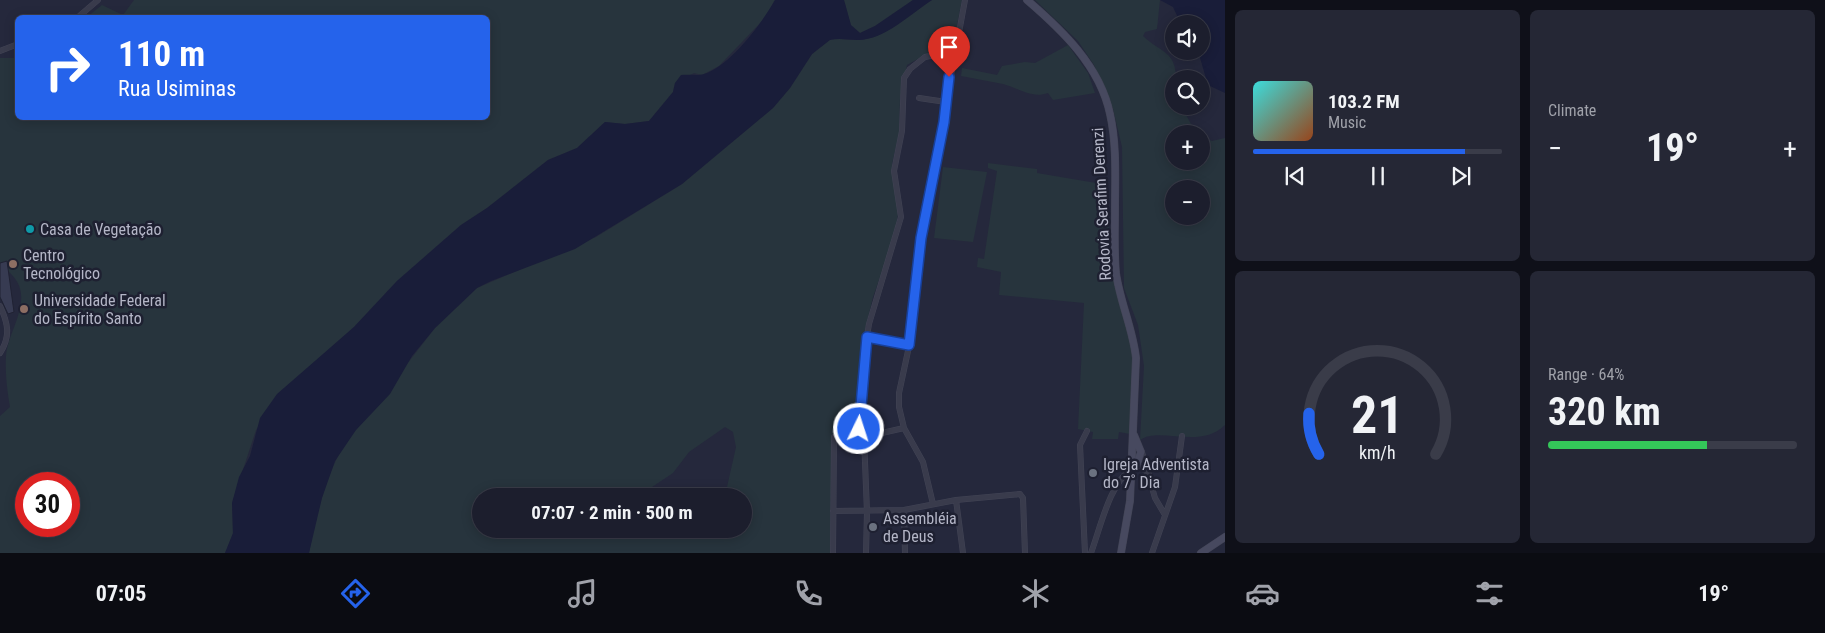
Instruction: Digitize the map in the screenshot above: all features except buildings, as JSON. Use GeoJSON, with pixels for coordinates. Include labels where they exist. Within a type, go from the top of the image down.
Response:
{"type":"FeatureCollection","features":[{"type":"Feature","properties":{"kind":"main road","name":"Rodovia Serafim Derenzi"},"geometry":{"type":"LineString","coordinates":[[1027,0],[1056,24],[1073,43],[1102,89],[1110,113],[1114,143],[1116,274],[1134,335],[1136,358],[1133,432],[1134,466],[1130,501],[1120,553]]}},
{"type":"Feature","properties":{"kind":"main road"},"geometry":{"type":"LineString","coordinates":[[1133,432],[1141,452],[1134,466]]}},
{"type":"Feature","properties":{"kind":"main road"},"geometry":{"type":"LineString","coordinates":[[1201,553],[1225,536]]}},
{"type":"Feature","properties":{"kind":"street"},"geometry":{"type":"LineString","coordinates":[[80,15],[98,0]]}},
{"type":"Feature","properties":{"kind":"street"},"geometry":{"type":"LineString","coordinates":[[933,504],[923,462],[904,428],[898,393],[909,345],[921,238],[965,0]]}},
{"type":"Feature","properties":{"kind":"street"},"geometry":{"type":"LineString","coordinates":[[0,52],[15,45]]}},
{"type":"Feature","properties":{"kind":"street"},"geometry":{"type":"LineString","coordinates":[[866,553],[867,512],[861,437],[867,337],[901,217],[894,171],[902,131],[904,78],[910,69],[926,57],[955,51]]}},
{"type":"Feature","properties":{"kind":"street"},"geometry":{"type":"LineString","coordinates":[[919,98],[946,102]]}},
{"type":"Feature","properties":{"kind":"street"},"geometry":{"type":"LineString","coordinates":[[0,306],[8,328],[6,342],[0,353]]}},
{"type":"Feature","properties":{"kind":"street"},"geometry":{"type":"LineString","coordinates":[[867,337],[909,345]]}},
{"type":"Feature","properties":{"kind":"street"},"geometry":{"type":"LineString","coordinates":[[833,553],[833,439],[835,436],[861,437],[904,428]]}},
{"type":"Feature","properties":{"kind":"street"},"geometry":{"type":"LineString","coordinates":[[1085,553],[1080,445],[1087,431]]}},
{"type":"Feature","properties":{"kind":"street"},"geometry":{"type":"LineString","coordinates":[[1152,553],[1175,487],[1182,436]]}},
{"type":"Feature","properties":{"kind":"street"},"geometry":{"type":"LineString","coordinates":[[1141,452],[1156,498],[1165,515]]}},
{"type":"Feature","properties":{"kind":"street"},"geometry":{"type":"LineString","coordinates":[[1091,553],[1112,497],[1124,474],[1134,466],[1149,475]]}},
{"type":"Feature","properties":{"kind":"street"},"geometry":{"type":"LineString","coordinates":[[833,511],[904,510],[956,500],[1022,495],[1025,553]]}},
{"type":"Feature","properties":{"kind":"street"},"geometry":{"type":"LineString","coordinates":[[956,500],[963,553]]}},
{"type":"Feature","properties":{"kind":"street"},"geometry":{"type":"LineString","coordinates":[[904,510],[905,553]]}},
{"type":"Feature","properties":{"kind":"shaded area"},"geometry":{"type":"Polygon","coordinates":[[[134,0],[775,0],[764,19],[719,66],[702,75],[694,73],[675,83],[673,92],[649,121],[625,124],[605,122],[577,148],[548,160],[487,208],[461,225],[397,281],[354,327],[297,378],[256,430],[232,503],[233,534],[225,553],[0,553],[0,416],[10,407],[6,382],[6,356],[21,304],[21,294],[18,284],[12,275],[0,266],[0,58],[15,58],[15,120],[490,120],[490,15],[123,15],[134,0]]]}},
{"type":"Feature","properties":{"kind":"shaded area"},"geometry":{"type":"Polygon","coordinates":[[[844,0],[913,0],[875,26],[860,33],[851,26],[844,0]]]}},
{"type":"Feature","properties":{"kind":"shaded area"},"geometry":{"type":"Polygon","coordinates":[[[932,0],[962,0],[957,25],[957,38],[946,46],[907,65],[900,99],[899,134],[892,164],[898,213],[896,232],[873,297],[861,347],[859,358],[862,376],[857,423],[852,430],[836,431],[832,440],[830,553],[309,553],[322,498],[344,445],[435,328],[477,288],[596,237],[682,184],[773,108],[790,88],[812,54],[830,39],[868,39],[897,25],[932,0]],[[725,427],[689,452],[673,473],[652,488],[472,488],[472,538],[752,538],[752,488],[727,488],[736,447],[733,432],[725,427]]]}},
{"type":"Feature","properties":{"kind":"shaded area"},"geometry":{"type":"Polygon","coordinates":[[[1035,0],[1160,0],[1157,29],[1145,32],[1143,36],[1165,52],[1165,60],[1171,60],[1175,70],[1165,70],[1165,115],[1186,115],[1192,125],[1165,125],[1165,170],[1210,170],[1210,140],[1225,138],[1225,425],[1215,432],[1204,436],[1158,435],[1148,436],[1140,440],[1144,366],[1138,325],[1124,288],[1122,147],[1113,109],[1094,65],[1078,41],[1035,0]]]}},
{"type":"Feature","properties":{"kind":"shaded area"},"geometry":{"type":"Polygon","coordinates":[[[102,5],[123,15],[90,15],[102,5]]]}},
{"type":"Feature","properties":{"kind":"shaded area"},"geometry":{"type":"Polygon","coordinates":[[[1068,45],[1088,73],[1095,93],[1053,100],[1048,93],[1036,95],[1003,84],[961,76],[962,68],[997,75],[1002,66],[1025,62],[1035,63],[1068,45]]]}},
{"type":"Feature","properties":{"kind":"shaded area"},"geometry":{"type":"Polygon","coordinates":[[[988,163],[1037,169],[1037,173],[1108,185],[1109,238],[1102,257],[1102,264],[1113,276],[1131,337],[1134,362],[1130,434],[1119,432],[1118,439],[1092,439],[1093,432],[1078,429],[1084,303],[999,295],[1001,272],[977,267],[978,258],[984,259],[997,171],[988,168],[988,163]]]}},
{"type":"Feature","properties":{"kind":"shaded area"},"geometry":{"type":"Polygon","coordinates":[[[943,167],[987,172],[973,242],[934,238],[943,167]]]}},
{"type":"Feature","properties":{"kind":"water"},"geometry":{"type":"Polygon","coordinates":[[[775,0],[844,0],[851,25],[860,33],[875,26],[913,0],[932,0],[878,36],[858,40],[830,40],[812,54],[790,88],[773,108],[682,184],[575,249],[477,288],[435,328],[412,356],[390,394],[356,430],[335,461],[322,498],[309,553],[225,553],[233,533],[232,503],[239,477],[250,456],[260,418],[277,394],[354,327],[397,281],[461,225],[487,208],[548,160],[577,148],[605,122],[625,124],[649,121],[673,92],[675,83],[681,75],[704,74],[724,62],[754,31],[775,0]]]}},
{"type":"Feature","properties":{"kind":"water"},"geometry":{"type":"Polygon","coordinates":[[[1160,0],[1225,0],[1225,93],[1210,86],[1210,70],[1204,70],[1201,60],[1210,60],[1210,15],[1177,15],[1173,7],[1160,0]]]}},
{"type":"Feature","properties":{"kind":"place","name":"Casa de Vegetação"},"geometry":{"type":"Point","coordinates":[30,229]}},
{"type":"Feature","properties":{"kind":"place","name":"Centro Tecnológico"},"geometry":{"type":"Point","coordinates":[13,264]}},
{"type":"Feature","properties":{"kind":"place","name":"Universidade Federal do Espírito Santo"},"geometry":{"type":"Point","coordinates":[24,309]}},
{"type":"Feature","properties":{"kind":"place","name":"Igreja Adventista do 7˚ Dia"},"geometry":{"type":"Point","coordinates":[1093,473]}},
{"type":"Feature","properties":{"kind":"place","name":"Assembléia de Deus"},"geometry":{"type":"Point","coordinates":[873,527]}},
{"type":"Feature","properties":{"kind":"route"},"geometry":{"type":"LineString","coordinates":[[859,429],[864,354],[867,337],[909,345],[914,322],[917,267],[921,238],[944,122],[949,77]]}}]}
